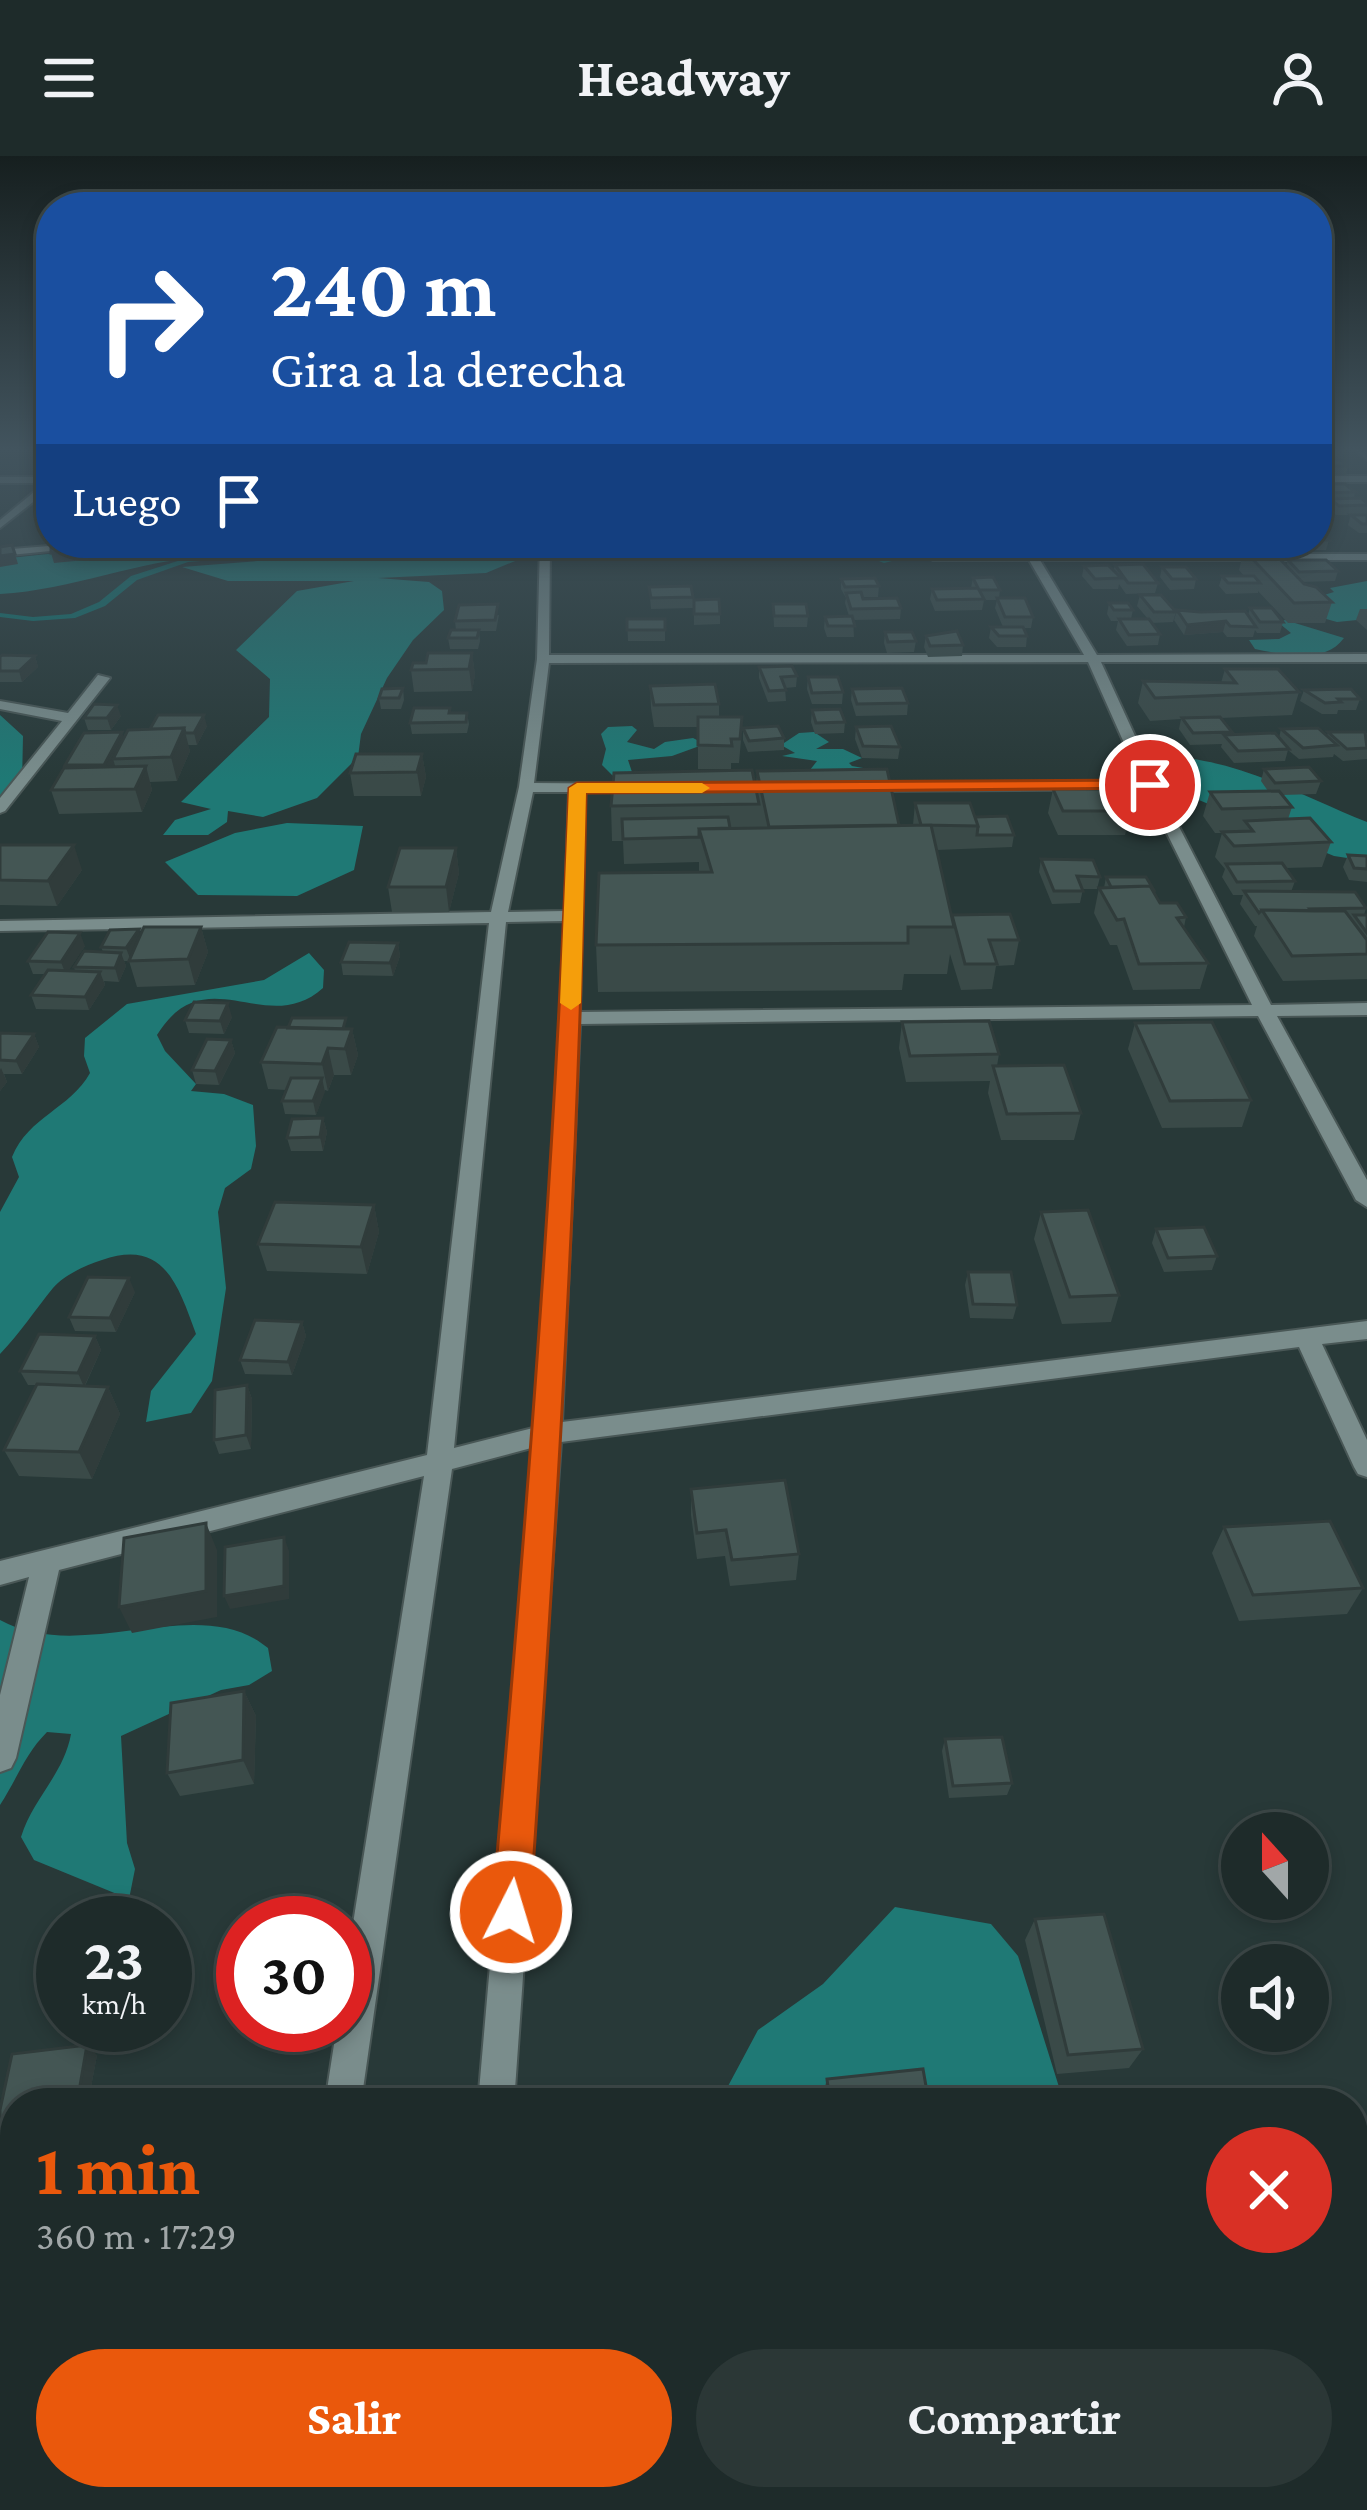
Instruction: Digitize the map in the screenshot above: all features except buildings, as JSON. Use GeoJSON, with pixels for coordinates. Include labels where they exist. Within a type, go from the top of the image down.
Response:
{"type":"FeatureCollection","features":[{"type":"Feature","properties":{"kind":"street"},"geometry":{"type":"LineString","coordinates":[[345,2088],[439,1465],[498,919],[526,787],[543,659],[545,560]]}},
{"type":"Feature","properties":{"kind":"street"},"geometry":{"type":"LineString","coordinates":[[1034,560],[1069,606],[1150,785],[1263,1009],[1367,1200]]}},
{"type":"Feature","properties":{"kind":"street"},"geometry":{"type":"LineString","coordinates":[[543,659],[1367,658]]}},
{"type":"Feature","properties":{"kind":"street"},"geometry":{"type":"LineString","coordinates":[[0,808],[103,678]]}},
{"type":"Feature","properties":{"kind":"street"},"geometry":{"type":"LineString","coordinates":[[0,705],[70,718]]}},
{"type":"Feature","properties":{"kind":"street"},"geometry":{"type":"LineString","coordinates":[[840,787],[1150,785]]}},
{"type":"Feature","properties":{"kind":"street"},"geometry":{"type":"LineString","coordinates":[[526,787],[673,788]]}},
{"type":"Feature","properties":{"kind":"street"},"geometry":{"type":"LineString","coordinates":[[497,2088],[549,1434],[571,1018],[577,788]]}},
{"type":"Feature","properties":{"kind":"street"},"geometry":{"type":"LineString","coordinates":[[0,926],[572,916]]}},
{"type":"Feature","properties":{"kind":"street"},"geometry":{"type":"LineString","coordinates":[[571,1018],[1367,1009]]}},
{"type":"Feature","properties":{"kind":"street"},"geometry":{"type":"LineString","coordinates":[[0,1574],[549,1434],[1367,1330]]}},
{"type":"Feature","properties":{"kind":"street"},"geometry":{"type":"LineString","coordinates":[[1306,1337],[1367,1467]]}},
{"type":"Feature","properties":{"kind":"street"},"geometry":{"type":"LineString","coordinates":[[0,1758],[46,1564]]}},
{"type":"Feature","properties":{"kind":"shaded area"},"geometry":{"type":"Polygon","coordinates":[[[0,560],[178,560],[53,587],[0,594],[0,560]]]}},
{"type":"Feature","properties":{"kind":"shaded area"},"geometry":{"type":"Polygon","coordinates":[[[273,560],[518,560],[486,573],[378,578],[429,582],[442,591],[444,610],[413,640],[387,678],[361,734],[358,757],[317,798],[263,817],[228,811],[227,822],[208,835],[163,835],[175,820],[211,809],[181,802],[269,717],[270,679],[236,650],[297,591],[354,581],[228,581],[182,567],[273,560]]]}},
{"type":"Feature","properties":{"kind":"shaded area"},"geometry":{"type":"Polygon","coordinates":[[[1367,581],[1367,619],[1337,622],[1319,617],[1324,595],[1334,592],[1330,588],[1367,581]]]}},
{"type":"Feature","properties":{"kind":"shaded area"},"geometry":{"type":"Polygon","coordinates":[[[1285,620],[1344,638],[1316,654],[1255,649],[1249,640],[1279,639],[1291,633],[1279,623],[1285,620]]]}},
{"type":"Feature","properties":{"kind":"shaded area"},"geometry":{"type":"Polygon","coordinates":[[[0,715],[23,736],[22,784],[0,807],[0,715]]]}},
{"type":"Feature","properties":{"kind":"shaded area"},"geometry":{"type":"Polygon","coordinates":[[[608,727],[637,730],[627,742],[654,749],[665,742],[693,738],[705,744],[672,756],[628,760],[633,775],[618,781],[602,765],[606,749],[601,734],[608,727]]]}},
{"type":"Feature","properties":{"kind":"shaded area"},"geometry":{"type":"Polygon","coordinates":[[[814,732],[829,742],[816,749],[843,749],[862,758],[849,763],[852,766],[880,771],[810,770],[817,761],[782,756],[795,753],[781,745],[799,733],[814,732]]]}},
{"type":"Feature","properties":{"kind":"shaded area"},"geometry":{"type":"Polygon","coordinates":[[[1160,756],[1241,770],[1367,822],[1367,861],[1334,856],[1165,786],[1160,756]]]}},
{"type":"Feature","properties":{"kind":"shaded area"},"geometry":{"type":"Polygon","coordinates":[[[287,823],[363,826],[354,870],[297,896],[198,895],[165,862],[235,833],[287,823]]]}},
{"type":"Feature","properties":{"kind":"shaded area"},"geometry":{"type":"Polygon","coordinates":[[[309,953],[324,970],[323,988],[302,1001],[280,1006],[216,999],[196,1002],[176,1012],[157,1035],[165,1051],[196,1084],[191,1091],[224,1094],[253,1105],[256,1146],[251,1169],[225,1188],[218,1212],[226,1288],[212,1381],[191,1413],[146,1422],[151,1391],[196,1334],[166,1270],[140,1255],[102,1260],[63,1279],[0,1354],[0,1212],[19,1177],[12,1157],[29,1132],[72,1096],[90,1073],[85,1038],[127,1004],[264,980],[309,953]]]}},
{"type":"Feature","properties":{"kind":"shaded area"},"geometry":{"type":"Polygon","coordinates":[[[0,1620],[32,1632],[67,1636],[208,1626],[240,1632],[268,1648],[272,1671],[249,1685],[221,1690],[121,1736],[127,1843],[135,1869],[130,1896],[34,1860],[21,1837],[62,1761],[71,1734],[47,1732],[39,1740],[0,1805],[0,1620]]]}},
{"type":"Feature","properties":{"kind":"shaded area"},"geometry":{"type":"Polygon","coordinates":[[[895,1907],[991,1924],[1018,1956],[1059,2088],[727,2088],[758,2030],[823,1984],[895,1907]]]}},
{"type":"Feature","properties":{"kind":"waterway"},"geometry":{"type":"LineString","coordinates":[[0,615],[72,616],[102,604],[134,578],[189,560]]}},
{"type":"Feature","properties":{"kind":"waterway"},"geometry":{"type":"LineString","coordinates":[[881,560],[890,560]]}},
{"type":"Feature","properties":{"kind":"slow traffic"},"geometry":{"type":"LineString","coordinates":[[571,1003],[577,788],[702,788]]}},
{"type":"Feature","properties":{"kind":"route"},"geometry":{"type":"LineString","coordinates":[[511,1912],[549,1434],[571,1018],[577,788],[1150,785]]}}]}
